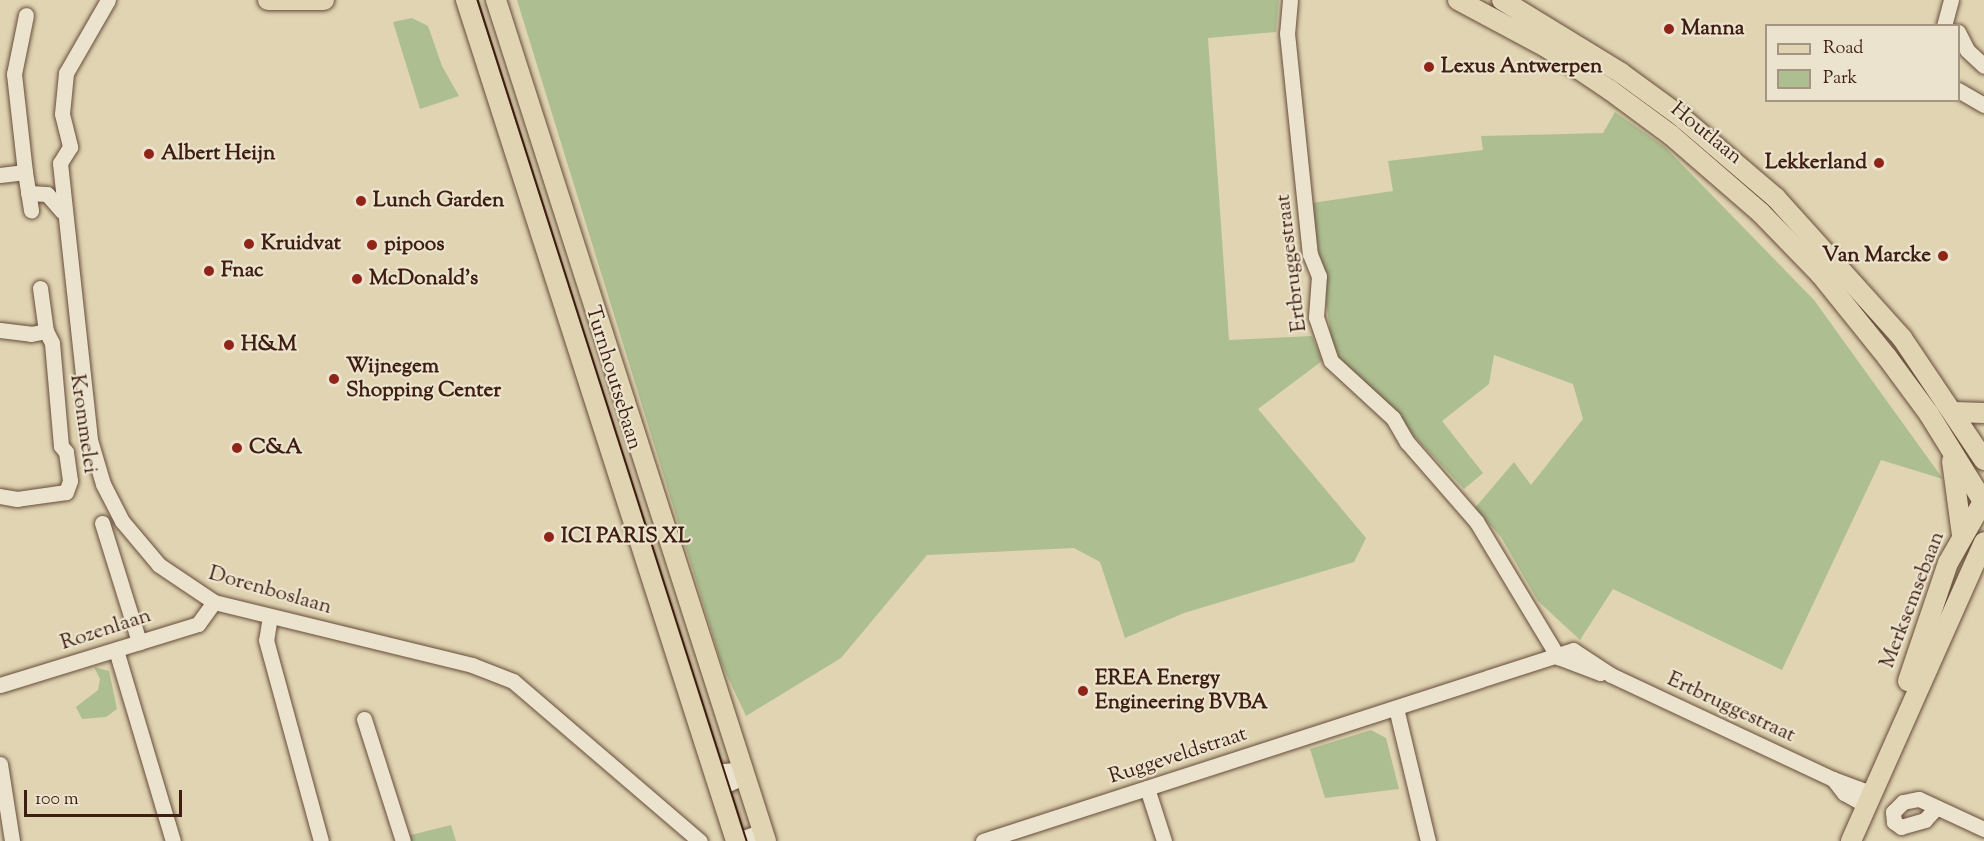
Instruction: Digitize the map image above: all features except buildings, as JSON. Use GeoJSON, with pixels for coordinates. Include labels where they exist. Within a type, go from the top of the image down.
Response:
{"type":"FeatureCollection","features":[{"type":"Feature","properties":{"kind":"main road"},"geometry":{"type":"LineString","coordinates":[[268,0],[324,0]]}},
{"type":"Feature","properties":{"kind":"main road"},"geometry":{"type":"LineString","coordinates":[[452,0],[468,6]]}},
{"type":"Feature","properties":{"kind":"main road","name":"Houtlaan"},"geometry":{"type":"LineString","coordinates":[[1458,0],[1546,47],[1610,90],[1715,170],[1821,275],[1945,439],[1984,501]]}},
{"type":"Feature","properties":{"kind":"main road","name":"Houtlaan"},"geometry":{"type":"LineString","coordinates":[[1502,0],[1622,73],[1680,116],[1776,198],[1874,305],[1954,412],[1984,460]]}},
{"type":"Feature","properties":{"kind":"main road","name":"Turnhoutsebaan"},"geometry":{"type":"LineString","coordinates":[[501,5],[765,836]]}},
{"type":"Feature","properties":{"kind":"main road","name":"Turnhoutsebaan"},"geometry":{"type":"LineString","coordinates":[[468,6],[736,841]]}},
{"type":"Feature","properties":{"kind":"main road"},"geometry":{"type":"LineString","coordinates":[[1954,412],[1984,413]]}},
{"type":"Feature","properties":{"kind":"main road"},"geometry":{"type":"LineString","coordinates":[[1945,439],[1956,476],[1962,535]]}},
{"type":"Feature","properties":{"kind":"main road","name":"Merksemsebaan"},"geometry":{"type":"LineString","coordinates":[[1904,723],[1907,685],[1925,623],[1962,535],[1984,501]]}},
{"type":"Feature","properties":{"kind":"main road","name":"Merksemsebaan"},"geometry":{"type":"LineString","coordinates":[[1851,841],[1964,581],[1984,542]]}},
{"type":"Feature","properties":{"kind":"main road"},"geometry":{"type":"LineString","coordinates":[[1964,581],[1984,574]]}},
{"type":"Feature","properties":{"kind":"street","name":"Dorenboslaan"},"geometry":{"type":"LineString","coordinates":[[108,0],[66,73],[61,102],[70,147],[60,163],[62,211],[87,423],[103,484],[122,520],[159,565],[214,602],[472,665],[513,681],[700,841]]}},
{"type":"Feature","properties":{"kind":"street","name":"Ertbruggestraat"},"geometry":{"type":"LineString","coordinates":[[1290,0],[1287,33],[1310,255],[1319,276],[1316,317],[1331,361],[1393,418],[1407,442],[1476,521],[1561,655],[1611,675],[1833,779],[1870,800]]}},
{"type":"Feature","properties":{"kind":"street"},"geometry":{"type":"LineString","coordinates":[[1945,24],[1950,5]]}},
{"type":"Feature","properties":{"kind":"street"},"geometry":{"type":"LineString","coordinates":[[1950,5],[1955,24]]}},
{"type":"Feature","properties":{"kind":"street"},"geometry":{"type":"LineString","coordinates":[[26,15],[14,74],[31,211]]}},
{"type":"Feature","properties":{"kind":"street"},"geometry":{"type":"LineString","coordinates":[[1960,34],[1967,50],[1984,66]]}},
{"type":"Feature","properties":{"kind":"street"},"geometry":{"type":"LineString","coordinates":[[1960,91],[1984,105]]}},
{"type":"Feature","properties":{"kind":"street"},"geometry":{"type":"LineString","coordinates":[[0,175],[25,172]]}},
{"type":"Feature","properties":{"kind":"street"},"geometry":{"type":"LineString","coordinates":[[28,193],[47,194],[62,211]]}},
{"type":"Feature","properties":{"kind":"street","name":"Krommelei"},"geometry":{"type":"LineString","coordinates":[[0,496],[17,499],[66,492],[70,486],[66,452],[59,434],[52,343],[46,331],[40,288]]}},
{"type":"Feature","properties":{"kind":"street"},"geometry":{"type":"LineString","coordinates":[[0,330],[31,334],[46,331]]}},
{"type":"Feature","properties":{"kind":"street"},"geometry":{"type":"LineString","coordinates":[[102,523],[139,642]]}},
{"type":"Feature","properties":{"kind":"street","name":"Rozenlaan"},"geometry":{"type":"LineString","coordinates":[[0,685],[198,624],[214,602]]}},
{"type":"Feature","properties":{"kind":"street"},"geometry":{"type":"LineString","coordinates":[[270,616],[266,640],[321,841]]}},
{"type":"Feature","properties":{"kind":"street"},"geometry":{"type":"LineString","coordinates":[[116,650],[173,841]]}},
{"type":"Feature","properties":{"kind":"street","name":"Ruggeveldstraat"},"geometry":{"type":"LineString","coordinates":[[983,841],[1561,655]]}},
{"type":"Feature","properties":{"kind":"street"},"geometry":{"type":"LineString","coordinates":[[1396,708],[1428,841]]}},
{"type":"Feature","properties":{"kind":"street"},"geometry":{"type":"LineString","coordinates":[[364,719],[403,841]]}},
{"type":"Feature","properties":{"kind":"street"},"geometry":{"type":"LineString","coordinates":[[0,764],[12,841]]}},
{"type":"Feature","properties":{"kind":"street"},"geometry":{"type":"LineString","coordinates":[[715,781],[734,781],[744,769]]}},
{"type":"Feature","properties":{"kind":"street"},"geometry":{"type":"LineString","coordinates":[[1147,788],[1164,841]]}},
{"type":"Feature","properties":{"kind":"street"},"geometry":{"type":"LineString","coordinates":[[1936,807],[1984,830]]}},
{"type":"Feature","properties":{"kind":"street"},"geometry":{"type":"LineString","coordinates":[[736,841],[765,836]]}},
{"type":"Feature","properties":{"kind":"green space"},"geometry":{"type":"Polygon","coordinates":[[[517,0],[1279,0],[1276,32],[1208,38],[1229,340],[1312,336],[1322,361],[1258,409],[1366,538],[1354,562],[1184,613],[1125,638],[1100,562],[1074,548],[927,555],[841,658],[746,716],[722,665],[517,0]]]}},
{"type":"Feature","properties":{"kind":"green space"},"geometry":{"type":"Polygon","coordinates":[[[412,18],[428,26],[442,66],[459,96],[420,109],[393,22],[412,18]]]}},
{"type":"Feature","properties":{"kind":"green space"},"geometry":{"type":"Polygon","coordinates":[[[1615,112],[1665,147],[1814,300],[1943,479],[1881,460],[1782,670],[1613,589],[1580,640],[1538,601],[1501,537],[1475,508],[1514,462],[1531,485],[1583,419],[1573,384],[1494,355],[1489,384],[1442,421],[1483,473],[1464,489],[1339,357],[1331,337],[1312,203],[1393,191],[1388,161],[1483,150],[1481,136],[1603,133],[1615,112]]]}},
{"type":"Feature","properties":{"kind":"green space"},"geometry":{"type":"Polygon","coordinates":[[[94,667],[109,671],[117,709],[106,717],[82,719],[76,707],[98,690],[100,679],[94,667]]]}},
{"type":"Feature","properties":{"kind":"green space"},"geometry":{"type":"Polygon","coordinates":[[[1371,730],[1386,738],[1399,789],[1325,798],[1310,749],[1371,730]]]}},
{"type":"Feature","properties":{"kind":"green space"},"geometry":{"type":"Polygon","coordinates":[[[451,825],[456,841],[408,841],[407,836],[451,825]]]}},
{"type":"Feature","properties":{"kind":"tram line"},"geometry":{"type":"LineString","coordinates":[[478,0],[747,841]]}},
{"type":"Feature","properties":{"kind":"place","name":"Manna"},"geometry":{"type":"Point","coordinates":[1669,29]}},
{"type":"Feature","properties":{"kind":"place","name":"Lexus Antwerpen"},"geometry":{"type":"Point","coordinates":[1429,67]}},
{"type":"Feature","properties":{"kind":"place","name":"Albert Heijn"},"geometry":{"type":"Point","coordinates":[149,154]}},
{"type":"Feature","properties":{"kind":"place","name":"Lekkerland"},"geometry":{"type":"Point","coordinates":[1879,163]}},
{"type":"Feature","properties":{"kind":"place","name":"Lunch Garden"},"geometry":{"type":"Point","coordinates":[361,201]}},
{"type":"Feature","properties":{"kind":"place","name":"Kruidvat"},"geometry":{"type":"Point","coordinates":[249,244]}},
{"type":"Feature","properties":{"kind":"place","name":"pipoos"},"geometry":{"type":"Point","coordinates":[372,245]}},
{"type":"Feature","properties":{"kind":"place","name":"Van Marcke"},"geometry":{"type":"Point","coordinates":[1943,256]}},
{"type":"Feature","properties":{"kind":"place","name":"Fnac"},"geometry":{"type":"Point","coordinates":[209,271]}},
{"type":"Feature","properties":{"kind":"place","name":"McDonald's"},"geometry":{"type":"Point","coordinates":[357,279]}},
{"type":"Feature","properties":{"kind":"place","name":"H&M"},"geometry":{"type":"Point","coordinates":[229,345]}},
{"type":"Feature","properties":{"kind":"place","name":"Wijnegem Shopping Center"},"geometry":{"type":"Point","coordinates":[334,379]}},
{"type":"Feature","properties":{"kind":"place","name":"C&A"},"geometry":{"type":"Point","coordinates":[237,448]}},
{"type":"Feature","properties":{"kind":"place","name":"ICI PARIS XL"},"geometry":{"type":"Point","coordinates":[549,537]}},
{"type":"Feature","properties":{"kind":"place","name":"EREA Energy Engineering BVBA"},"geometry":{"type":"Point","coordinates":[1083,691]}}]}
